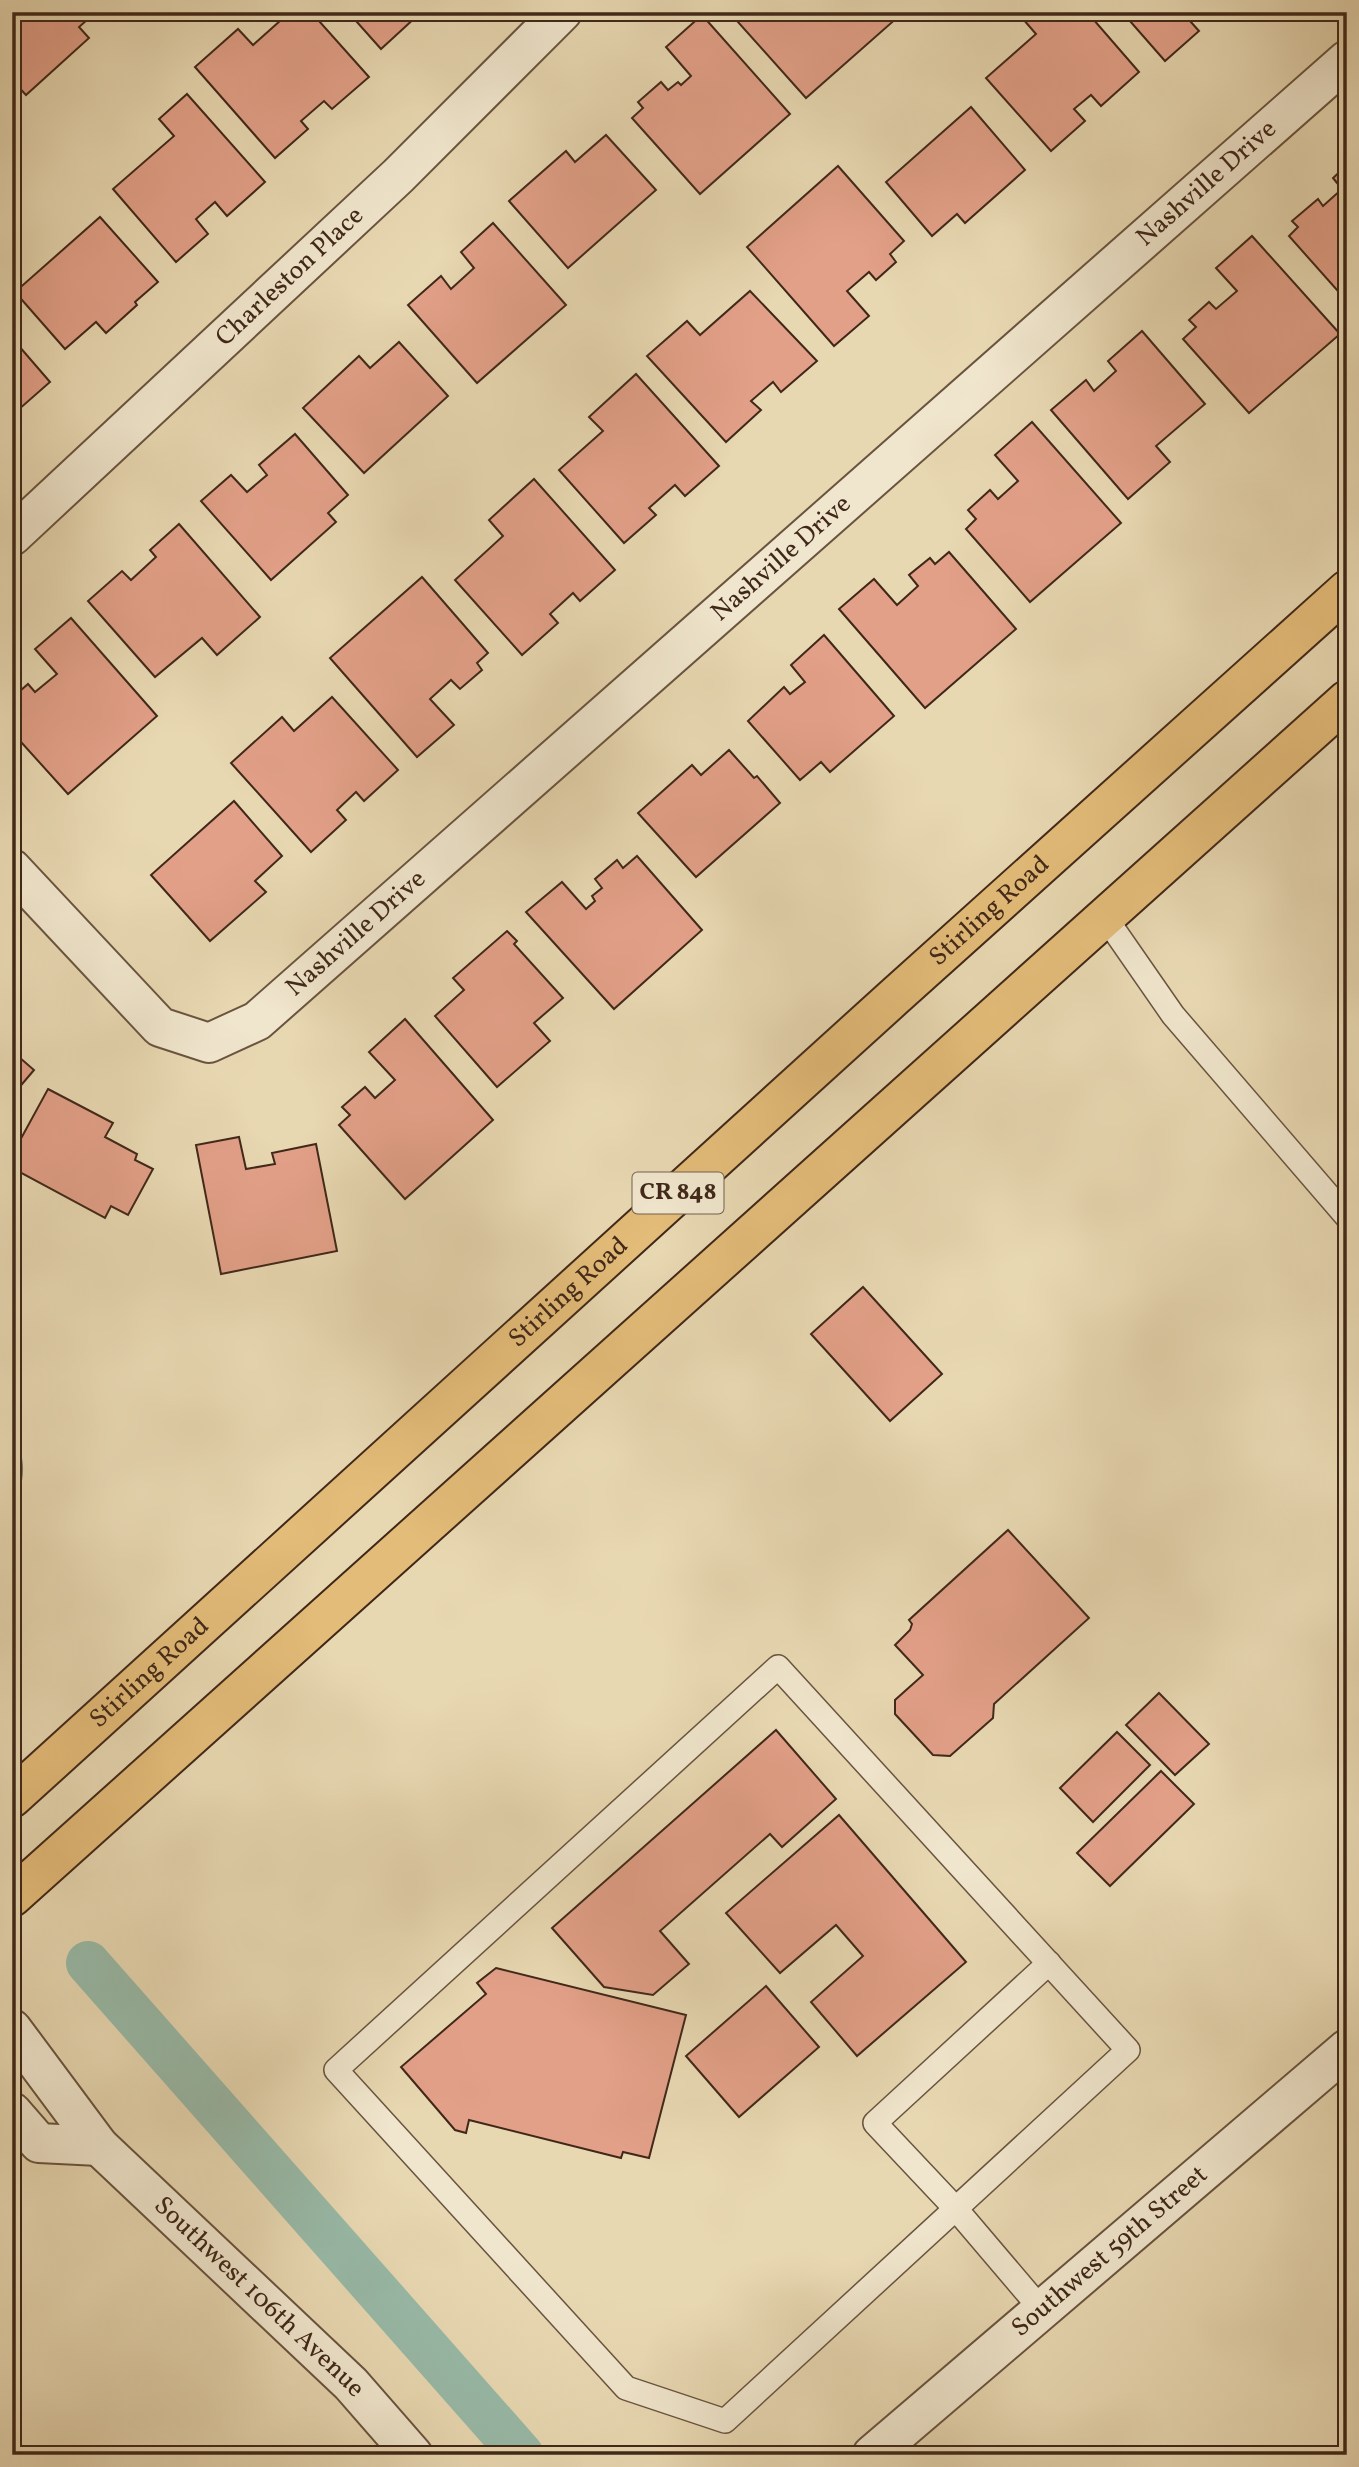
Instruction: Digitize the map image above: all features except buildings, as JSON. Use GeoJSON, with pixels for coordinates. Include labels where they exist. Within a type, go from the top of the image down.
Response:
{"type":"FeatureCollection","features":[{"type":"Feature","properties":{"kind":"main road","name":"Stirling Road"},"geometry":{"type":"LineString","coordinates":[[12,1798],[903,988],[1347,590]]}},
{"type":"Feature","properties":{"kind":"main road","name":"CR 848"},"geometry":{"type":"LineString","coordinates":[[12,1897],[1347,700]]}},
{"type":"Feature","properties":{"kind":"street","name":"Charleston Place"},"geometry":{"type":"LineString","coordinates":[[12,536],[398,176],[562,12]]}},
{"type":"Feature","properties":{"kind":"street","name":"Nashville Drive"},"geometry":{"type":"LineString","coordinates":[[12,869],[160,1027],[209,1043],[257,1021],[1347,60]]}},
{"type":"Feature","properties":{"kind":"street","name":"Southwest 106th Avenue"},"geometry":{"type":"LineString","coordinates":[[12,2029],[99,2146],[351,2384],[413,2455]]}},
{"type":"Feature","properties":{"kind":"street","name":"Southwest 59th Street"},"geometry":{"type":"LineString","coordinates":[[872,2455],[1347,2049]]}},
{"type":"Feature","properties":{"kind":"street"},"geometry":{"type":"LineString","coordinates":[[12,2112],[39,2143],[99,2146]]}},
{"type":"Feature","properties":{"kind":"lane"},"geometry":{"type":"LineString","coordinates":[[1105,917],[1172,1015],[1347,1217]]}},
{"type":"Feature","properties":{"kind":"lane"},"geometry":{"type":"LineString","coordinates":[[778,1667],[1128,2050],[956,2208],[725,2421],[626,2388],[336,2070],[778,1667]]}},
{"type":"Feature","properties":{"kind":"lane"},"geometry":{"type":"LineString","coordinates":[[1041,2309],[956,2208],[875,2123],[1049,1963]]}},
{"type":"Feature","properties":{"kind":"shaded area"},"geometry":{"type":"Polygon","coordinates":[[[12,1424],[22,1473],[21,1482],[12,1500],[12,1424]]]}},
{"type":"Feature","properties":{"kind":"waterway"},"geometry":{"type":"LineString","coordinates":[[88,1963],[522,2455]]}}]}
